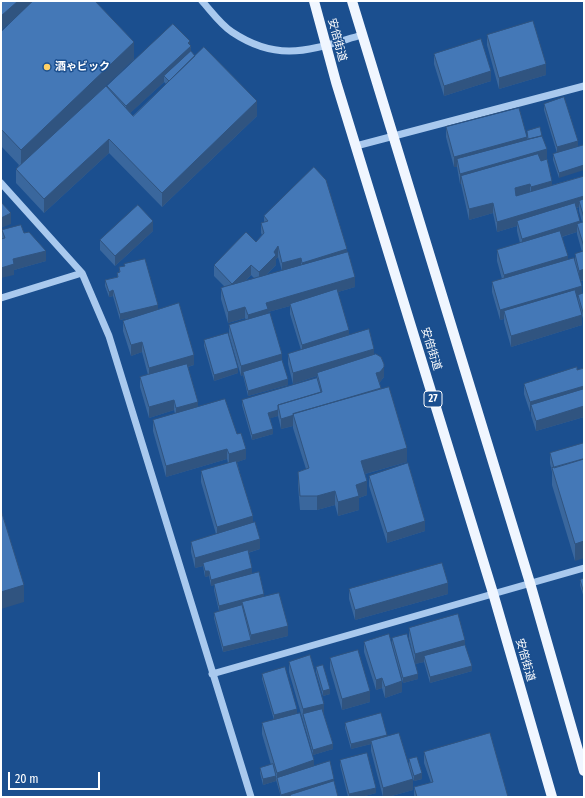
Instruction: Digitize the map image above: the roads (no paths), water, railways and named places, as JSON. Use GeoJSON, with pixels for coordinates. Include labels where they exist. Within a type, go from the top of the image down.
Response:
{"type":"FeatureCollection","features":[{"type":"Feature","properties":{"kind":"main road","name":"安倍街道"},"geometry":{"type":"LineString","coordinates":[[314,1],[325,45],[493,593],[552,797]]}},
{"type":"Feature","properties":{"kind":"main road"},"geometry":{"type":"LineString","coordinates":[[352,1],[392,136],[530,583],[584,771]]}},
{"type":"Feature","properties":{"kind":"street"},"geometry":{"type":"LineString","coordinates":[[202,1],[231,31],[262,48],[291,53],[362,35]]}},
{"type":"Feature","properties":{"kind":"street"},"geometry":{"type":"LineString","coordinates":[[356,146],[584,86]]}},
{"type":"Feature","properties":{"kind":"street"},"geometry":{"type":"LineString","coordinates":[[1,183],[82,273],[109,336],[251,797]]}},
{"type":"Feature","properties":{"kind":"street"},"geometry":{"type":"LineString","coordinates":[[1,298],[82,273]]}},
{"type":"Feature","properties":{"kind":"street"},"geometry":{"type":"LineString","coordinates":[[212,674],[584,568]]}},
{"type":"Feature","properties":{"kind":"place","name":"酒ゃビック"},"geometry":{"type":"Point","coordinates":[47,67]}}]}
